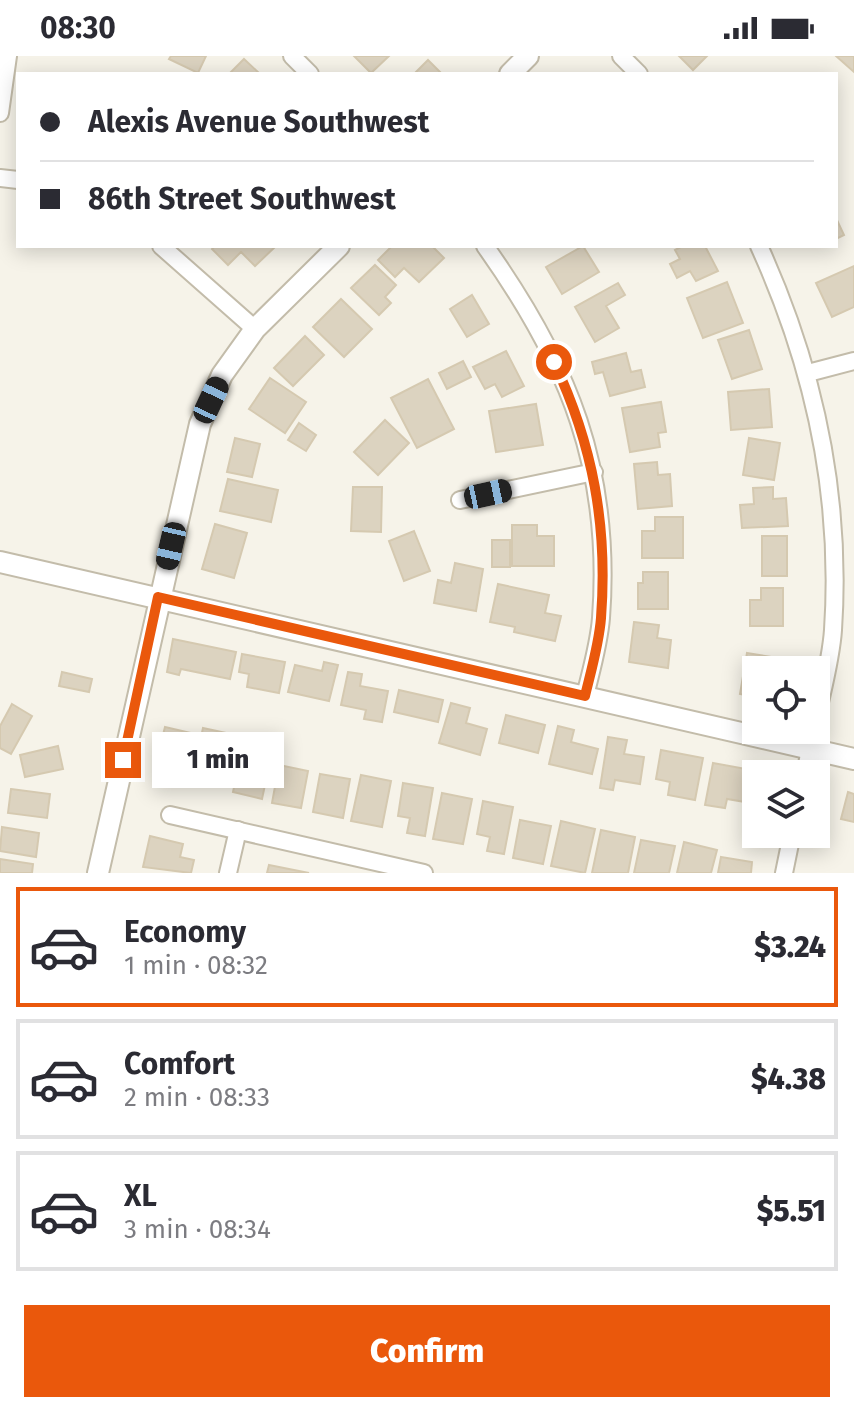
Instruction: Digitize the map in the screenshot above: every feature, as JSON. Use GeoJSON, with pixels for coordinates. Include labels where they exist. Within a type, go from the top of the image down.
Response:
{"type":"FeatureCollection","features":[{"type":"Feature","properties":{"kind":"street"},"geometry":{"type":"LineString","coordinates":[[0,113],[8,56]]}},
{"type":"Feature","properties":{"kind":"street"},"geometry":{"type":"LineString","coordinates":[[292,56],[308,72]]}},
{"type":"Feature","properties":{"kind":"street"},"geometry":{"type":"LineString","coordinates":[[512,72],[528,56]]}},
{"type":"Feature","properties":{"kind":"street"},"geometry":{"type":"LineString","coordinates":[[621,56],[637,72]]}},
{"type":"Feature","properties":{"kind":"street"},"geometry":{"type":"LineString","coordinates":[[163,248],[255,329]]}},
{"type":"Feature","properties":{"kind":"street"},"geometry":{"type":"LineString","coordinates":[[98,873],[158,597],[200,424],[222,375],[255,329],[337,248]]}},
{"type":"Feature","properties":{"kind":"street"},"geometry":{"type":"LineString","coordinates":[[486,248],[529,309],[579,415],[594,472],[602,550],[601,620],[585,696]]}},
{"type":"Feature","properties":{"kind":"street"},"geometry":{"type":"LineString","coordinates":[[760,248],[808,373],[827,456],[835,536],[833,633],[829,656]]}},
{"type":"Feature","properties":{"kind":"street"},"geometry":{"type":"LineString","coordinates":[[808,373],[854,361]]}},
{"type":"Feature","properties":{"kind":"street"},"geometry":{"type":"LineString","coordinates":[[460,500],[594,472]]}},
{"type":"Feature","properties":{"kind":"street"},"geometry":{"type":"LineString","coordinates":[[0,562],[585,696],[742,726]]}},
{"type":"Feature","properties":{"kind":"street"},"geometry":{"type":"LineString","coordinates":[[822,744],[854,759]]}},
{"type":"Feature","properties":{"kind":"street"},"geometry":{"type":"LineString","coordinates":[[170,815],[424,873]]}},
{"type":"Feature","properties":{"kind":"street"},"geometry":{"type":"LineString","coordinates":[[228,873],[238,830]]}},
{"type":"Feature","properties":{"kind":"street"},"geometry":{"type":"LineString","coordinates":[[784,873],[789,848]]}},
{"type":"Feature","properties":{"kind":"building"},"geometry":{"type":"Polygon","coordinates":[[[171,56],[206,56],[198,72],[169,59],[171,56]]]}},
{"type":"Feature","properties":{"kind":"building"},"geometry":{"type":"Polygon","coordinates":[[[354,56],[389,56],[372,72],[354,56]]]}},
{"type":"Feature","properties":{"kind":"building"},"geometry":{"type":"Polygon","coordinates":[[[679,56],[707,56],[693,70],[679,56]]]}},
{"type":"Feature","properties":{"kind":"building"},"geometry":{"type":"Polygon","coordinates":[[[836,56],[854,56],[854,72],[836,56]]]}},
{"type":"Feature","properties":{"kind":"building"},"geometry":{"type":"Polygon","coordinates":[[[244,59],[258,72],[231,72],[244,59]]]}},
{"type":"Feature","properties":{"kind":"building"},"geometry":{"type":"Polygon","coordinates":[[[428,60],[440,72],[416,72],[428,60]]]}},
{"type":"Feature","properties":{"kind":"building"},"geometry":{"type":"Polygon","coordinates":[[[838,222],[844,235],[838,238],[838,222]]]}},
{"type":"Feature","properties":{"kind":"building"},"geometry":{"type":"Polygon","coordinates":[[[274,248],[255,266],[241,252],[228,265],[212,249],[274,248]]]}},
{"type":"Feature","properties":{"kind":"building"},"geometry":{"type":"Polygon","coordinates":[[[390,248],[434,248],[444,258],[419,282],[404,268],[395,277],[378,260],[390,248]]]}},
{"type":"Feature","properties":{"kind":"building"},"geometry":{"type":"Polygon","coordinates":[[[584,248],[599,272],[562,294],[546,267],[584,248]]]}},
{"type":"Feature","properties":{"kind":"building"},"geometry":{"type":"Polygon","coordinates":[[[706,248],[718,271],[696,281],[690,271],[677,278],[670,264],[680,259],[675,250],[706,248]]]}},
{"type":"Feature","properties":{"kind":"building"},"geometry":{"type":"Polygon","coordinates":[[[375,265],[396,285],[385,297],[391,303],[379,315],[351,288],[375,265]]]}},
{"type":"Feature","properties":{"kind":"building"},"geometry":{"type":"Polygon","coordinates":[[[854,266],[854,307],[832,317],[816,283],[854,266]]]}},
{"type":"Feature","properties":{"kind":"building"},"geometry":{"type":"Polygon","coordinates":[[[727,282],[743,323],[703,338],[687,298],[727,282]]]}},
{"type":"Feature","properties":{"kind":"building"},"geometry":{"type":"Polygon","coordinates":[[[618,283],[625,295],[606,306],[619,328],[595,342],[575,307],[618,283]]]}},
{"type":"Feature","properties":{"kind":"building"},"geometry":{"type":"Polygon","coordinates":[[[472,295],[489,324],[467,337],[450,309],[472,295]]]}},
{"type":"Feature","properties":{"kind":"building"},"geometry":{"type":"Polygon","coordinates":[[[341,299],[372,329],[344,357],[313,327],[341,299]]]}},
{"type":"Feature","properties":{"kind":"building"},"geometry":{"type":"Polygon","coordinates":[[[749,330],[762,369],[732,379],[718,340],[749,330]]]}},
{"type":"Feature","properties":{"kind":"building"},"geometry":{"type":"Polygon","coordinates":[[[305,336],[324,355],[293,386],[274,368],[305,336]]]}},
{"type":"Feature","properties":{"kind":"building"},"geometry":{"type":"Polygon","coordinates":[[[506,351],[524,386],[502,397],[495,384],[485,389],[473,367],[506,351]]]}},
{"type":"Feature","properties":{"kind":"building"},"geometry":{"type":"Polygon","coordinates":[[[626,353],[631,372],[641,370],[645,387],[610,396],[603,372],[595,374],[592,362],[626,353]]]}},
{"type":"Feature","properties":{"kind":"building"},"geometry":{"type":"Polygon","coordinates":[[[463,361],[471,377],[447,389],[439,373],[463,361]]]}},
{"type":"Feature","properties":{"kind":"building"},"geometry":{"type":"Polygon","coordinates":[[[270,378],[306,402],[285,433],[249,409],[270,378]]]}},
{"type":"Feature","properties":{"kind":"building"},"geometry":{"type":"Polygon","coordinates":[[[428,379],[454,429],[417,448],[391,398],[428,379]]]}},
{"type":"Feature","properties":{"kind":"building"},"geometry":{"type":"Polygon","coordinates":[[[769,389],[772,427],[731,430],[728,392],[769,389]]]}},
{"type":"Feature","properties":{"kind":"building"},"geometry":{"type":"Polygon","coordinates":[[[661,402],[666,432],[658,433],[660,447],[630,452],[622,408],[661,402]]]}},
{"type":"Feature","properties":{"kind":"building"},"geometry":{"type":"Polygon","coordinates":[[[536,404],[543,445],[496,452],[489,411],[536,404]]]}},
{"type":"Feature","properties":{"kind":"building"},"geometry":{"type":"Polygon","coordinates":[[[385,420],[409,443],[378,475],[354,452],[385,420]]]}},
{"type":"Feature","properties":{"kind":"building"},"geometry":{"type":"Polygon","coordinates":[[[299,423],[316,435],[306,451],[288,440],[299,423]]]}},
{"type":"Feature","properties":{"kind":"building"},"geometry":{"type":"Polygon","coordinates":[[[235,438],[260,444],[252,477],[227,472],[235,438]]]}},
{"type":"Feature","properties":{"kind":"building"},"geometry":{"type":"Polygon","coordinates":[[[749,438],[780,443],[774,480],[743,475],[749,438]]]}},
{"type":"Feature","properties":{"kind":"building"},"geometry":{"type":"Polygon","coordinates":[[[657,462],[658,475],[670,474],[672,506],[638,509],[634,464],[657,462]]]}},
{"type":"Feature","properties":{"kind":"building"},"geometry":{"type":"Polygon","coordinates":[[[228,479],[278,490],[271,522],[220,511],[228,479]]]}},
{"type":"Feature","properties":{"kind":"building"},"geometry":{"type":"Polygon","coordinates":[[[353,487],[382,487],[381,532],[351,531],[353,487]]]}},
{"type":"Feature","properties":{"kind":"building"},"geometry":{"type":"Polygon","coordinates":[[[773,487],[773,499],[786,498],[788,526],[742,528],[740,505],[754,504],[753,488],[773,487]]]}},
{"type":"Feature","properties":{"kind":"building"},"geometry":{"type":"Polygon","coordinates":[[[655,517],[683,517],[683,558],[642,558],[642,531],[655,531],[655,517]]]}},
{"type":"Feature","properties":{"kind":"building"},"geometry":{"type":"Polygon","coordinates":[[[215,524],[247,533],[234,578],[202,569],[215,524]]]}},
{"type":"Feature","properties":{"kind":"building"},"geometry":{"type":"Polygon","coordinates":[[[512,525],[537,525],[537,536],[554,536],[554,566],[512,566],[512,525]]]}},
{"type":"Feature","properties":{"kind":"building"},"geometry":{"type":"Polygon","coordinates":[[[414,531],[430,571],[404,581],[389,541],[414,531]]]}},
{"type":"Feature","properties":{"kind":"building"},"geometry":{"type":"Polygon","coordinates":[[[762,536],[787,536],[787,576],[762,576],[762,536]]]}},
{"type":"Feature","properties":{"kind":"building"},"geometry":{"type":"Polygon","coordinates":[[[492,540],[510,540],[510,567],[492,567],[492,540]]]}},
{"type":"Feature","properties":{"kind":"building"},"geometry":{"type":"Polygon","coordinates":[[[455,563],[483,569],[476,611],[434,603],[438,580],[451,583],[455,563]]]}},
{"type":"Feature","properties":{"kind":"building"},"geometry":{"type":"Polygon","coordinates":[[[643,572],[668,572],[668,609],[638,609],[638,583],[643,583],[643,572]]]}},
{"type":"Feature","properties":{"kind":"building"},"geometry":{"type":"Polygon","coordinates":[[[498,584],[549,595],[545,613],[561,616],[555,641],[514,632],[515,627],[490,622],[498,584]]]}},
{"type":"Feature","properties":{"kind":"building"},"geometry":{"type":"Polygon","coordinates":[[[761,588],[783,588],[783,626],[750,626],[750,600],[761,600],[761,588]]]}},
{"type":"Feature","properties":{"kind":"building"},"geometry":{"type":"Polygon","coordinates":[[[634,622],[659,625],[657,638],[671,640],[668,668],[629,662],[634,622]]]}},
{"type":"Feature","properties":{"kind":"building"},"geometry":{"type":"Polygon","coordinates":[[[173,639],[236,652],[230,679],[181,669],[179,675],[167,672],[173,639]]]}},
{"type":"Feature","properties":{"kind":"building"},"geometry":{"type":"Polygon","coordinates":[[[242,654],[285,662],[279,693],[247,687],[249,674],[239,672],[242,654]]]}},
{"type":"Feature","properties":{"kind":"building"},"geometry":{"type":"Polygon","coordinates":[[[324,662],[338,665],[329,701],[288,692],[295,665],[322,671],[324,662]]]}},
{"type":"Feature","properties":{"kind":"building"},"geometry":{"type":"Polygon","coordinates":[[[62,672],[92,679],[89,692],[59,686],[62,672]]]}},
{"type":"Feature","properties":{"kind":"building"},"geometry":{"type":"Polygon","coordinates":[[[348,672],[362,674],[360,686],[388,691],[382,722],[364,719],[366,710],[341,705],[348,672]]]}},
{"type":"Feature","properties":{"kind":"building"},"geometry":{"type":"Polygon","coordinates":[[[399,690],[443,700],[438,722],[394,712],[399,690]]]}},
{"type":"Feature","properties":{"kind":"building"},"geometry":{"type":"Polygon","coordinates":[[[451,703],[470,708],[466,723],[487,729],[480,755],[439,743],[451,703]]]}},
{"type":"Feature","properties":{"kind":"building"},"geometry":{"type":"Polygon","coordinates":[[[12,704],[32,716],[11,754],[0,748],[0,726],[12,704]]]}},
{"type":"Feature","properties":{"kind":"building"},"geometry":{"type":"Polygon","coordinates":[[[506,715],[545,725],[538,753],[499,743],[506,715]]]}},
{"type":"Feature","properties":{"kind":"building"},"geometry":{"type":"Polygon","coordinates":[[[558,726],[574,730],[571,742],[598,749],[592,774],[549,764],[558,726]]]}},
{"type":"Feature","properties":{"kind":"building"},"geometry":{"type":"Polygon","coordinates":[[[165,727],[195,734],[183,781],[167,777],[171,763],[157,759],[165,727]]]}},
{"type":"Feature","properties":{"kind":"building"},"geometry":{"type":"Polygon","coordinates":[[[203,728],[231,734],[223,775],[209,772],[206,786],[191,783],[203,728]]]}},
{"type":"Feature","properties":{"kind":"building"},"geometry":{"type":"Polygon","coordinates":[[[608,737],[627,740],[624,754],[644,757],[640,784],[615,780],[613,790],[600,788],[608,737]]]}},
{"type":"Feature","properties":{"kind":"building"},"geometry":{"type":"Polygon","coordinates":[[[58,746],[63,769],[25,777],[20,755],[58,746]]]}},
{"type":"Feature","properties":{"kind":"building"},"geometry":{"type":"Polygon","coordinates":[[[661,750],[703,758],[695,800],[668,795],[670,782],[656,779],[661,750]]]}},
{"type":"Feature","properties":{"kind":"building"},"geometry":{"type":"Polygon","coordinates":[[[241,755],[270,761],[262,799],[233,792],[241,755]]]}},
{"type":"Feature","properties":{"kind":"building"},"geometry":{"type":"Polygon","coordinates":[[[713,763],[742,768],[742,802],[727,799],[725,808],[705,805],[713,763]]]}},
{"type":"Feature","properties":{"kind":"building"},"geometry":{"type":"Polygon","coordinates":[[[279,765],[308,771],[301,808],[272,803],[279,765]]]}},
{"type":"Feature","properties":{"kind":"building"},"geometry":{"type":"Polygon","coordinates":[[[320,774],[350,779],[343,818],[313,812],[320,774]]]}},
{"type":"Feature","properties":{"kind":"building"},"geometry":{"type":"Polygon","coordinates":[[[361,775],[391,781],[382,827],[351,821],[361,775]]]}},
{"type":"Feature","properties":{"kind":"building"},"geometry":{"type":"Polygon","coordinates":[[[403,783],[433,788],[425,836],[407,833],[410,818],[398,816],[403,783]]]}},
{"type":"Feature","properties":{"kind":"building"},"geometry":{"type":"Polygon","coordinates":[[[11,789],[50,794],[47,818],[8,813],[11,789]]]}},
{"type":"Feature","properties":{"kind":"building"},"geometry":{"type":"Polygon","coordinates":[[[848,792],[854,794],[854,822],[841,819],[848,792]]]}},
{"type":"Feature","properties":{"kind":"building"},"geometry":{"type":"Polygon","coordinates":[[[442,793],[472,799],[463,844],[433,839],[442,793]]]}},
{"type":"Feature","properties":{"kind":"building"},"geometry":{"type":"Polygon","coordinates":[[[483,801],[513,807],[504,854],[487,851],[490,837],[477,834],[483,801]]]}},
{"type":"Feature","properties":{"kind":"building"},"geometry":{"type":"Polygon","coordinates":[[[520,820],[551,826],[543,864],[513,858],[520,820]]]}},
{"type":"Feature","properties":{"kind":"building"},"geometry":{"type":"Polygon","coordinates":[[[561,821],[595,829],[585,873],[551,866],[561,821]]]}},
{"type":"Feature","properties":{"kind":"building"},"geometry":{"type":"Polygon","coordinates":[[[2,827],[39,833],[36,857],[0,851],[2,827]]]}},
{"type":"Feature","properties":{"kind":"building"},"geometry":{"type":"Polygon","coordinates":[[[601,830],[635,837],[628,873],[592,873],[601,830]]]}},
{"type":"Feature","properties":{"kind":"building"},"geometry":{"type":"Polygon","coordinates":[[[150,836],[183,844],[180,857],[194,860],[191,873],[143,867],[150,836]]]}},
{"type":"Feature","properties":{"kind":"building"},"geometry":{"type":"Polygon","coordinates":[[[641,840],[675,846],[669,873],[634,873],[641,840]]]}},
{"type":"Feature","properties":{"kind":"building"},"geometry":{"type":"Polygon","coordinates":[[[684,842],[717,850],[711,873],[677,873],[684,842]]]}},
{"type":"Feature","properties":{"kind":"building"},"geometry":{"type":"Polygon","coordinates":[[[721,857],[752,862],[751,873],[718,873],[721,857]]]}},
{"type":"Feature","properties":{"kind":"building"},"geometry":{"type":"Polygon","coordinates":[[[0,859],[33,864],[32,873],[0,873],[0,859]]]}},
{"type":"Feature","properties":{"kind":"building"},"geometry":{"type":"Polygon","coordinates":[[[269,865],[309,873],[267,873],[269,865]]]}},
{"type":"Feature","properties":{"kind":"route"},"geometry":{"type":"LineString","coordinates":[[123,760],[158,597],[585,696],[601,620],[602,550],[594,472],[587,443],[579,415],[554,362]]}}]}
